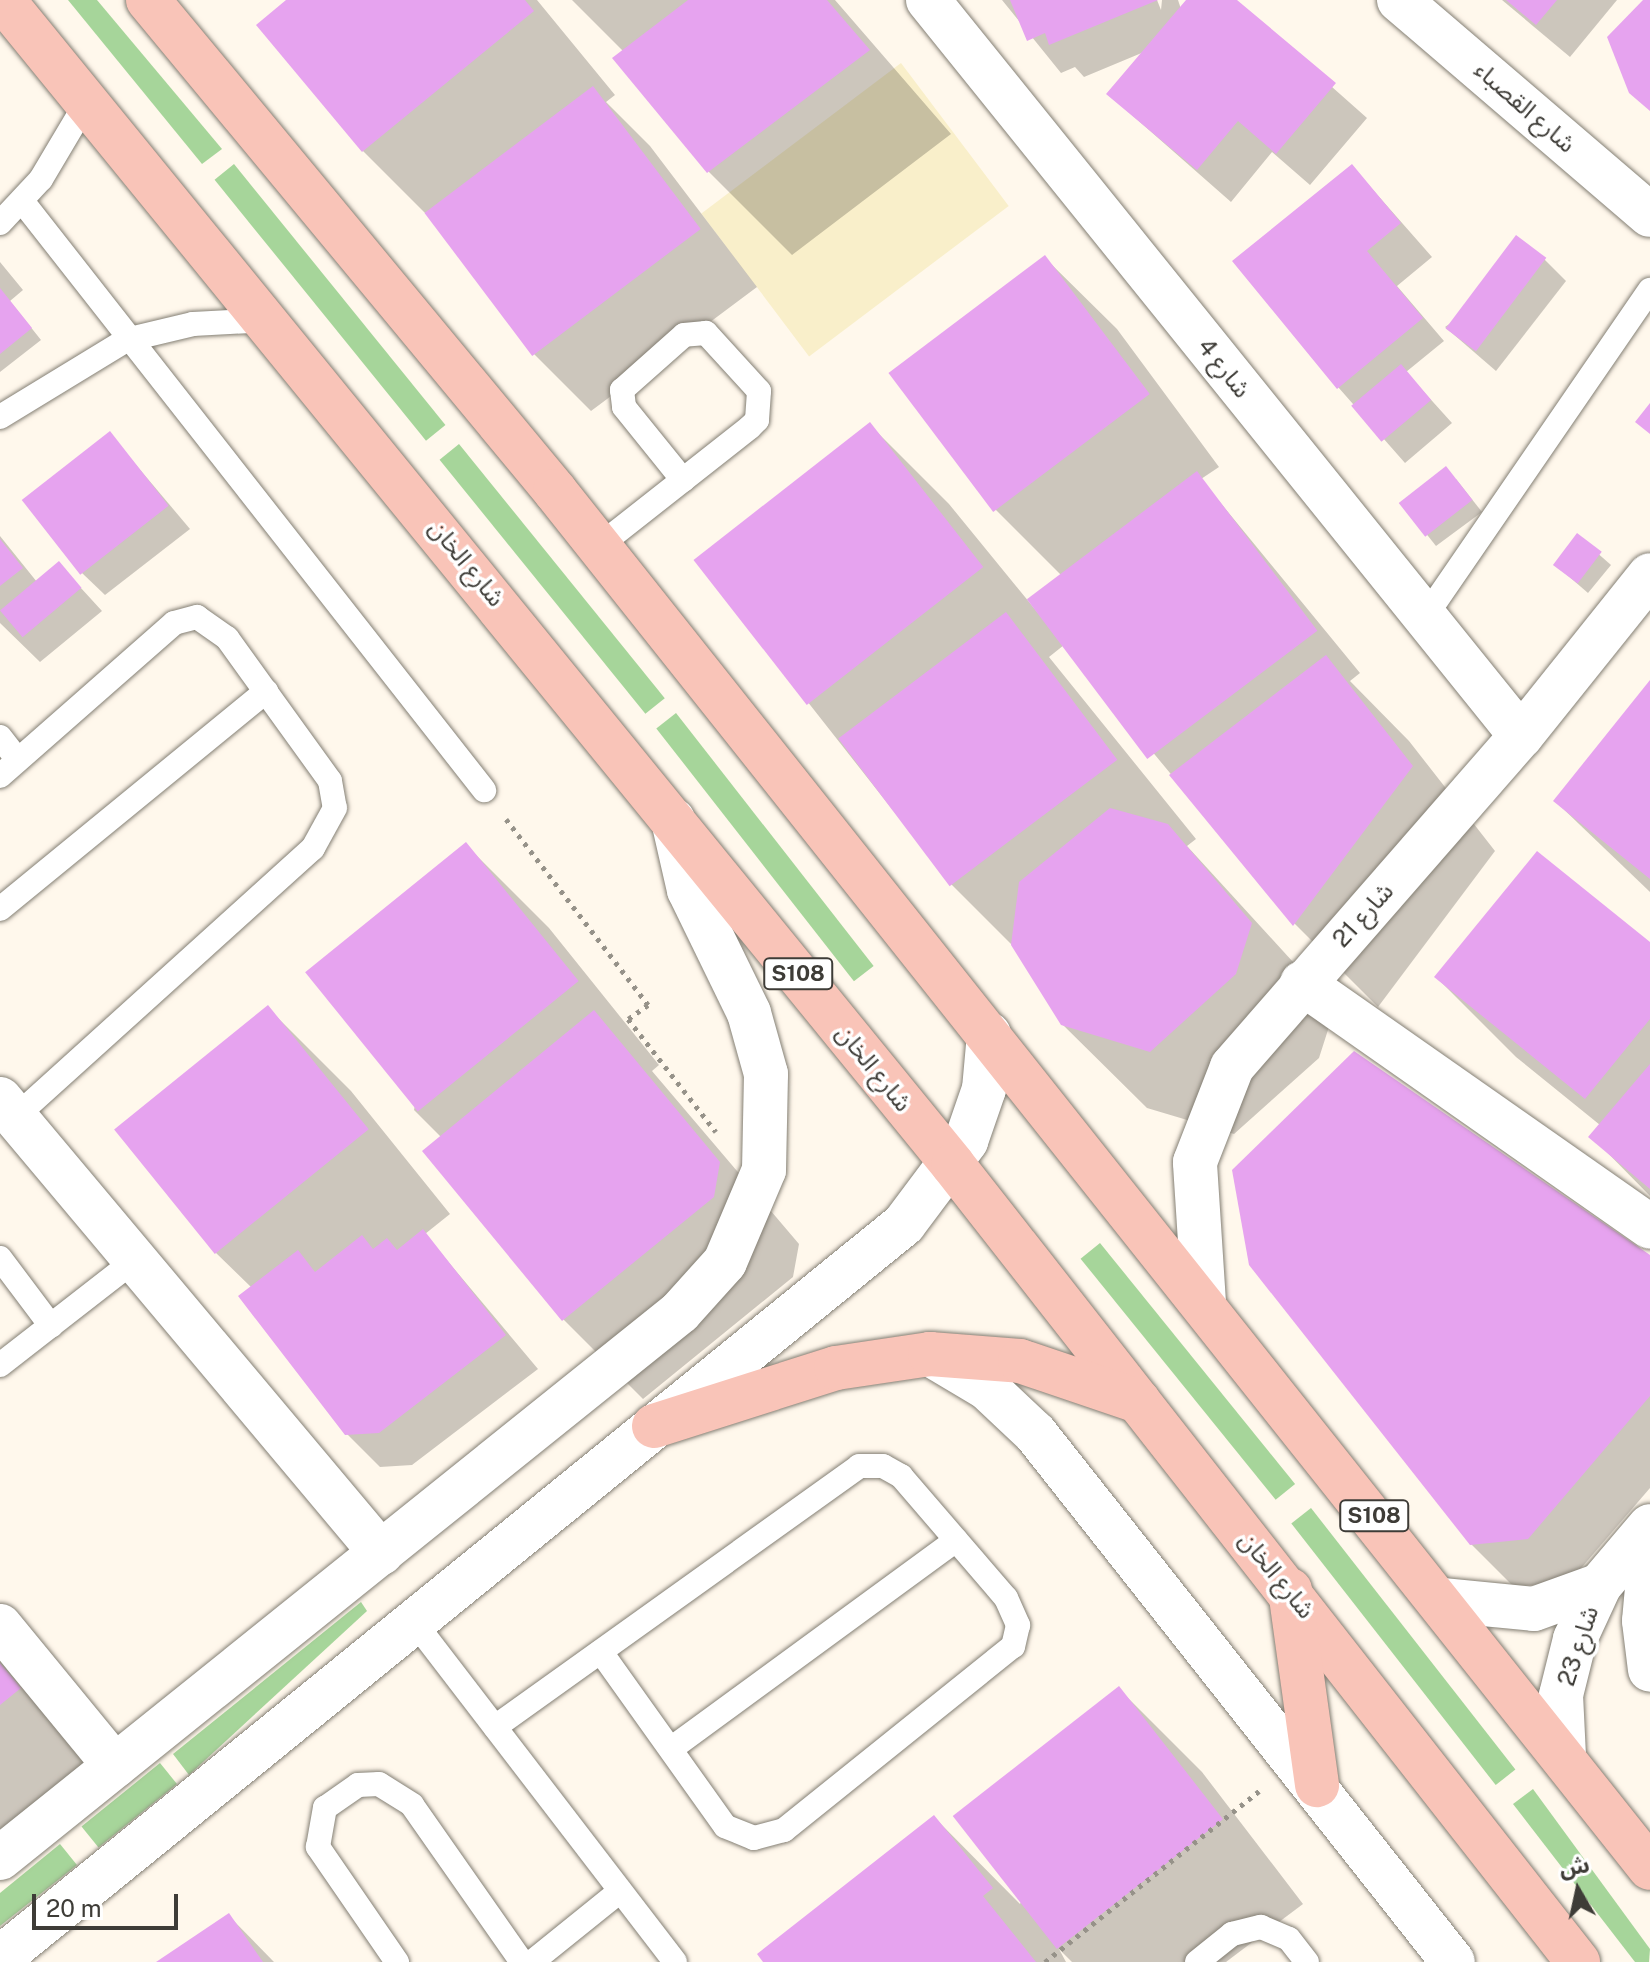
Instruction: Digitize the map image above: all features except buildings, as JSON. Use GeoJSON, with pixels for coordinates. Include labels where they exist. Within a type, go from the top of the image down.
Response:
{"type":"FeatureCollection","features":[{"type":"Feature","properties":{"kind":"main road","name":"شارع الخان"},"geometry":{"type":"LineString","coordinates":[[3,0],[270,320],[953,1165],[1290,1590],[1578,1962]]}},
{"type":"Feature","properties":{"kind":"main road","name":"S108"},"geometry":{"type":"LineString","coordinates":[[148,0],[599,546],[1442,1600],[1650,1868]]}},
{"type":"Feature","properties":{"kind":"main road"},"geometry":{"type":"LineString","coordinates":[[654,1426],[836,1368],[930,1354],[1020,1361],[1138,1401]]}},
{"type":"Feature","properties":{"kind":"main road"},"geometry":{"type":"LineString","coordinates":[[1290,1590],[1306,1771]]}},
{"type":"Feature","properties":{"kind":"main road"},"geometry":{"type":"LineString","coordinates":[[1608,1812],[1650,1822]]}},
{"type":"Feature","properties":{"kind":"street","name":"شارع 4"},"geometry":{"type":"LineString","coordinates":[[928,0],[1521,736]]}},
{"type":"Feature","properties":{"kind":"street","name":"شارع القصباء"},"geometry":{"type":"LineString","coordinates":[[1399,0],[1650,215]]}},
{"type":"Feature","properties":{"kind":"street","name":"شارع 21"},"geometry":{"type":"LineString","coordinates":[[1204,1303],[1192,1195],[1202,1129],[1232,1067],[1302,983],[1521,736],[1650,575]]}},
{"type":"Feature","properties":{"kind":"street"},"geometry":{"type":"LineString","coordinates":[[0,1858],[704,1289],[742,1234],[768,1138],[760,1043],[697,912],[673,820]]}},
{"type":"Feature","properties":{"kind":"street"},"geometry":{"type":"LineString","coordinates":[[1302,983],[1650,1227]]}},
{"type":"Feature","properties":{"kind":"street"},"geometry":{"type":"LineString","coordinates":[[14,1953],[904,1224],[953,1165],[984,1089],[989,1034]]}},
{"type":"Feature","properties":{"kind":"street"},"geometry":{"type":"LineString","coordinates":[[8,1108],[381,1553]]}},
{"type":"Feature","properties":{"kind":"street"},"geometry":{"type":"LineString","coordinates":[[930,1354],[987,1388],[1035,1433],[1306,1771],[1453,1962]]}},
{"type":"Feature","properties":{"kind":"street","name":"شارع 23"},"geometry":{"type":"LineString","coordinates":[[1564,1756],[1563,1674],[1600,1585],[1650,1526]]}},
{"type":"Feature","properties":{"kind":"street"},"geometry":{"type":"LineString","coordinates":[[1650,1555],[1644,1621],[1650,1670]]}},
{"type":"Feature","properties":{"kind":"street","name":"شارع 23"},"geometry":{"type":"LineString","coordinates":[[1442,1600],[1534,1609],[1600,1585]]}},
{"type":"Feature","properties":{"kind":"street"},"geometry":{"type":"LineString","coordinates":[[0,1626],[115,1766]]}},
{"type":"Feature","properties":{"kind":"lane"},"geometry":{"type":"LineString","coordinates":[[0,223],[22,201],[88,100]]}},
{"type":"Feature","properties":{"kind":"lane"},"geometry":{"type":"LineString","coordinates":[[22,201],[126,340],[484,790]]}},
{"type":"Feature","properties":{"kind":"lane"},"geometry":{"type":"LineString","coordinates":[[1425,617],[1650,290]]}},
{"type":"Feature","properties":{"kind":"lane"},"geometry":{"type":"LineString","coordinates":[[0,417],[126,340],[193,324],[270,320]]}},
{"type":"Feature","properties":{"kind":"lane"},"geometry":{"type":"LineString","coordinates":[[599,546],[683,480],[761,411],[753,382],[706,333],[684,335],[622,390],[624,407],[683,480]]}},
{"type":"Feature","properties":{"kind":"lane"},"geometry":{"type":"LineString","coordinates":[[0,737],[9,768],[185,618],[220,628],[330,781],[335,808],[324,837],[8,1108]]}},
{"type":"Feature","properties":{"kind":"lane"},"geometry":{"type":"LineString","coordinates":[[0,909],[266,691]]}},
{"type":"Feature","properties":{"kind":"lane"},"geometry":{"type":"LineString","coordinates":[[0,1258],[51,1326]]}},
{"type":"Feature","properties":{"kind":"lane"},"geometry":{"type":"LineString","coordinates":[[0,1365],[135,1260]]}},
{"type":"Feature","properties":{"kind":"lane"},"geometry":{"type":"LineString","coordinates":[[495,1727],[859,1466],[883,1466],[901,1476],[1015,1611],[1013,1646],[784,1830],[754,1838],[725,1826],[601,1652]]}},
{"type":"Feature","properties":{"kind":"lane"},"geometry":{"type":"LineString","coordinates":[[672,1748],[956,1540]]}},
{"type":"Feature","properties":{"kind":"lane"},"geometry":{"type":"LineString","coordinates":[[415,1623],[675,1962]]}},
{"type":"Feature","properties":{"kind":"lane"},"geometry":{"type":"LineString","coordinates":[[397,1962],[318,1847],[325,1808],[358,1785],[397,1791],[412,1805],[522,1962]]}},
{"type":"Feature","properties":{"kind":"lane"},"geometry":{"type":"LineString","coordinates":[[532,1962],[620,1891]]}},
{"type":"Feature","properties":{"kind":"lane"},"geometry":{"type":"LineString","coordinates":[[1197,1962],[1232,1934],[1261,1927],[1289,1939],[1307,1962]]}},
{"type":"Feature","properties":{"kind":"path"},"geometry":{"type":"LineString","coordinates":[[484,790],[648,1005],[628,1019],[717,1133],[768,1138]]}},
{"type":"Feature","properties":{"kind":"path"},"geometry":{"type":"LineString","coordinates":[[1045,1962],[1306,1771]]}},
{"type":"Feature","properties":{"kind":"green space"},"geometry":{"type":"Polygon","coordinates":[[[68,0],[97,0],[222,149],[202,164],[68,0]]]}},
{"type":"Feature","properties":{"kind":"green space"},"geometry":{"type":"Polygon","coordinates":[[[234,164],[445,425],[426,441],[215,180],[234,164]]]}},
{"type":"Feature","properties":{"kind":"green space"},"geometry":{"type":"Polygon","coordinates":[[[459,444],[665,698],[645,714],[440,460],[459,444]]]}},
{"type":"Feature","properties":{"kind":"green space"},"geometry":{"type":"Polygon","coordinates":[[[676,713],[874,966],[854,981],[656,728],[676,713]]]}},
{"type":"Feature","properties":{"kind":"green space"},"geometry":{"type":"Polygon","coordinates":[[[1100,1243],[1295,1484],[1276,1500],[1081,1259],[1100,1243]]]}},
{"type":"Feature","properties":{"kind":"green space"},"geometry":{"type":"Polygon","coordinates":[[[1311,1508],[1515,1770],[1496,1785],[1291,1523],[1311,1508]]]}},
{"type":"Feature","properties":{"kind":"green space"},"geometry":{"type":"Polygon","coordinates":[[[361,1602],[367,1611],[189,1775],[173,1754],[361,1602]]]}},
{"type":"Feature","properties":{"kind":"green space"},"geometry":{"type":"Polygon","coordinates":[[[160,1763],[177,1784],[98,1848],[82,1827],[160,1763]]]}},
{"type":"Feature","properties":{"kind":"green space"},"geometry":{"type":"Polygon","coordinates":[[[1533,1789],[1650,1949],[1649,1962],[1635,1962],[1513,1804],[1533,1789]]]}},
{"type":"Feature","properties":{"kind":"green space"},"geometry":{"type":"Polygon","coordinates":[[[60,1844],[77,1865],[0,1926],[0,1893],[60,1844]]]}},
{"type":"Feature","properties":{"kind":"sand"},"geometry":{"type":"Polygon","coordinates":[[[901,63],[1009,206],[809,356],[701,213],[901,63]]]}}]}
